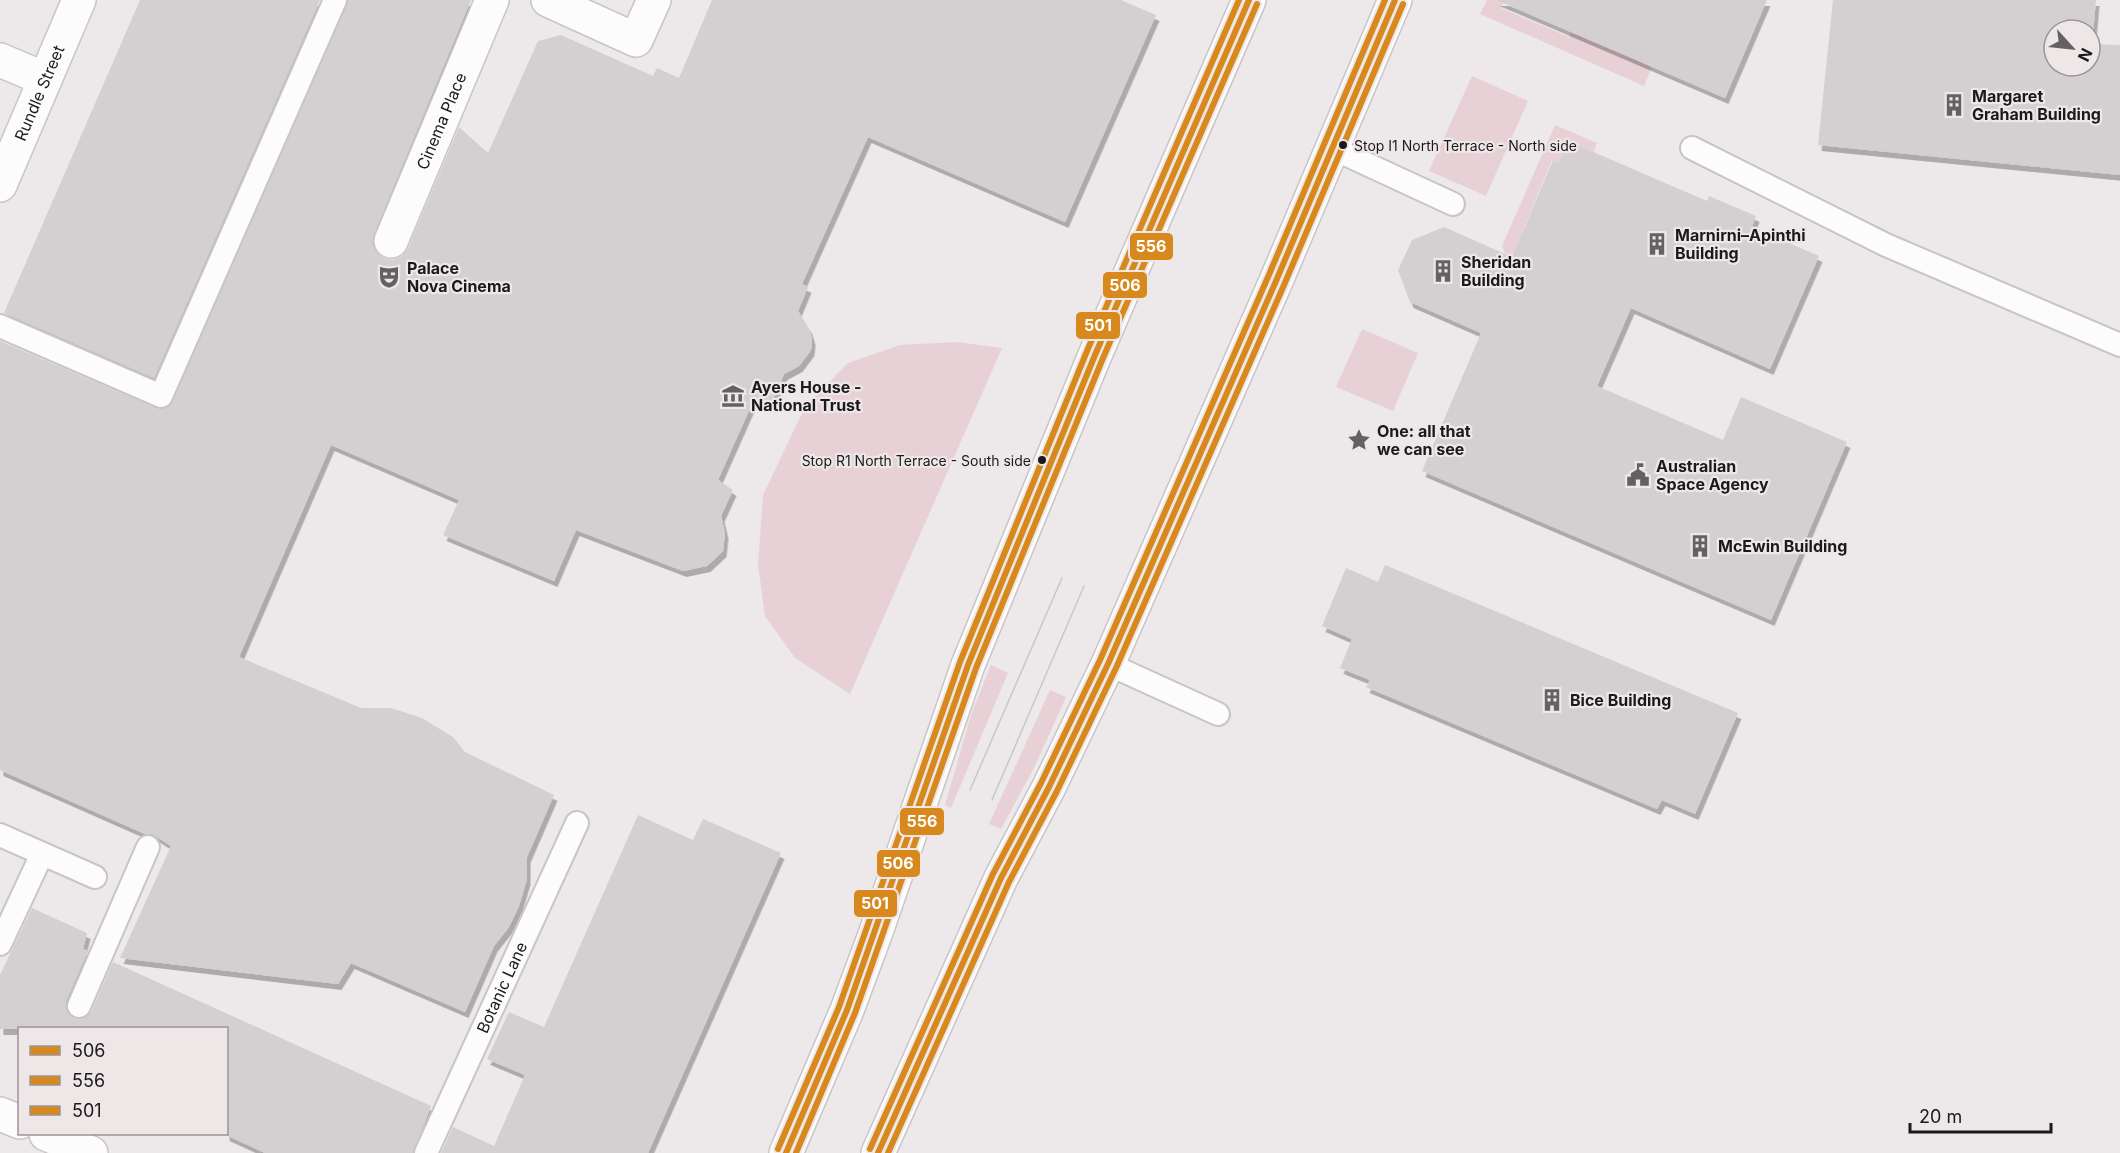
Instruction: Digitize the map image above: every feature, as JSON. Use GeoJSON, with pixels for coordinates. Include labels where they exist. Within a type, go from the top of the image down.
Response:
{"type":"FeatureCollection","features":[{"type":"Feature","properties":{"kind":"main road","name":"Rundle Street"},"geometry":{"type":"LineString","coordinates":[[0,185],[79,0]]}},
{"type":"Feature","properties":{"kind":"main road","name":"Cinema Place"},"geometry":{"type":"LineString","coordinates":[[391,241],[492,0]]}},
{"type":"Feature","properties":{"kind":"main road"},"geometry":{"type":"LineString","coordinates":[[548,0],[636,40],[654,0]]}},
{"type":"Feature","properties":{"kind":"main road"},"geometry":{"type":"LineString","coordinates":[[786,1153],[847,1010],[972,655],[1095,355],[1249,0]]}},
{"type":"Feature","properties":{"kind":"main road"},"geometry":{"type":"LineString","coordinates":[[878,1153],[996,888],[1049,788],[1108,664],[1395,0]]}},
{"type":"Feature","properties":{"kind":"main road"},"geometry":{"type":"LineString","coordinates":[[0,60],[45,79]]}},
{"type":"Feature","properties":{"kind":"main road"},"geometry":{"type":"LineString","coordinates":[[0,1114],[18,1121]]}},
{"type":"Feature","properties":{"kind":"main road"},"geometry":{"type":"LineString","coordinates":[[48,1135],[91,1153]]}},
{"type":"Feature","properties":{"kind":"lane"},"geometry":{"type":"LineString","coordinates":[[0,326],[160,396],[335,0]]}},
{"type":"Feature","properties":{"kind":"lane"},"geometry":{"type":"LineString","coordinates":[[1332,148],[1453,204]]}},
{"type":"Feature","properties":{"kind":"lane"},"geometry":{"type":"LineString","coordinates":[[1692,148],[1886,245],[2120,345]]}},
{"type":"Feature","properties":{"kind":"lane"},"geometry":{"type":"LineString","coordinates":[[1108,664],[1218,714]]}},
{"type":"Feature","properties":{"kind":"lane","name":"Botanic Lane"},"geometry":{"type":"LineString","coordinates":[[426,1153],[577,824]]}},
{"type":"Feature","properties":{"kind":"lane"},"geometry":{"type":"LineString","coordinates":[[0,835],[95,877]]}},
{"type":"Feature","properties":{"kind":"lane"},"geometry":{"type":"LineString","coordinates":[[79,1006],[148,847]]}},
{"type":"Feature","properties":{"kind":"lane"},"geometry":{"type":"LineString","coordinates":[[0,944],[42,854]]}},
{"type":"Feature","properties":{"kind":"shaded area"},"geometry":{"type":"Polygon","coordinates":[[[1487,0],[1504,0],[1501,8],[1569,37],[1571,32],[1652,67],[1644,86],[1480,14],[1487,0]]]}},
{"type":"Feature","properties":{"kind":"shaded area"},"geometry":{"type":"Polygon","coordinates":[[[1472,76],[1528,101],[1486,196],[1429,171],[1472,76]]]}},
{"type":"Feature","properties":{"kind":"shaded area"},"geometry":{"type":"Polygon","coordinates":[[[1555,125],[1597,143],[1594,152],[1568,141],[1559,163],[1552,160],[1523,230],[1512,269],[1502,246],[1555,125]]]}},
{"type":"Feature","properties":{"kind":"shaded area"},"geometry":{"type":"Polygon","coordinates":[[[1362,329],[1418,353],[1393,411],[1336,387],[1362,329]]]}},
{"type":"Feature","properties":{"kind":"shaded area"},"geometry":{"type":"Polygon","coordinates":[[[957,342],[1002,348],[850,694],[795,658],[765,616],[758,564],[763,495],[805,407],[848,363],[900,345],[957,342]]]}},
{"type":"Feature","properties":{"kind":"shaded area"},"geometry":{"type":"Polygon","coordinates":[[[991,665],[1008,673],[951,808],[945,805],[971,715],[991,665]]]}},
{"type":"Feature","properties":{"kind":"shaded area"},"geometry":{"type":"Polygon","coordinates":[[[1050,690],[1066,697],[1034,768],[1001,829],[989,824],[1050,690]]]}},
{"type":"Feature","properties":{"kind":"building"},"geometry":{"type":"Polygon","coordinates":[[[140,0],[320,0],[154,378],[4,313],[140,0]]]}},
{"type":"Feature","properties":{"kind":"building"},"geometry":{"type":"Polygon","coordinates":[[[348,0],[471,0],[374,234],[372,243],[376,252],[383,258],[393,260],[402,256],[408,248],[459,127],[488,153],[538,41],[561,35],[653,76],[657,68],[679,78],[712,0],[1121,0],[1156,15],[1065,222],[868,137],[802,284],[808,287],[798,311],[809,329],[812,339],[811,350],[799,366],[784,374],[771,404],[755,397],[718,480],[733,490],[721,516],[725,533],[723,551],[707,566],[683,571],[576,530],[554,581],[443,535],[459,500],[331,445],[239,657],[361,708],[391,708],[422,718],[453,737],[465,752],[554,795],[527,857],[527,879],[519,906],[509,927],[494,946],[465,1012],[351,963],[338,984],[120,958],[171,846],[154,835],[145,834],[0,770],[0,341],[156,408],[169,406],[348,0]]]}},
{"type":"Feature","properties":{"kind":"building"},"geometry":{"type":"Polygon","coordinates":[[[1496,0],[1767,0],[1725,98],[1496,0]]]}},
{"type":"Feature","properties":{"kind":"building","name":"Margaret Graham Building"},"geometry":{"type":"Polygon","coordinates":[[[1833,0],[2096,0],[2094,18],[2042,18],[2042,78],[2102,78],[2102,44],[2120,45],[2120,175],[1818,145],[1833,0]]]}},
{"type":"Feature","properties":{"kind":"building"},"geometry":{"type":"Polygon","coordinates":[[[1568,141],[1707,201],[1709,196],[1756,216],[1752,227],[1819,256],[1770,369],[1631,308],[1597,386],[1723,440],[1741,397],[1847,442],[1771,620],[1422,471],[1481,333],[1410,302],[1398,270],[1412,240],[1444,227],[1512,257],[1553,160],[1559,163],[1568,141]]]}},
{"type":"Feature","properties":{"kind":"building","name":"Bice Building"},"geometry":{"type":"Polygon","coordinates":[[[1385,565],[1738,713],[1695,814],[1662,800],[1657,809],[1366,687],[1370,680],[1340,668],[1352,639],[1322,626],[1346,568],[1378,582],[1385,565]]]}},
{"type":"Feature","properties":{"kind":"building"},"geometry":{"type":"Polygon","coordinates":[[[638,815],[693,840],[703,819],[781,853],[648,1153],[441,1153],[453,1127],[494,1146],[525,1075],[487,1059],[509,1012],[544,1027],[638,815]]]}},
{"type":"Feature","properties":{"kind":"building"},"geometry":{"type":"Polygon","coordinates":[[[32,908],[87,933],[83,949],[88,951],[66,1001],[66,1008],[73,1018],[81,1019],[91,1012],[113,962],[431,1106],[413,1153],[265,1153],[226,1135],[228,1135],[228,1027],[18,1027],[18,1029],[0,1029],[0,975],[32,908]]]}},
{"type":"Feature","properties":{"kind":"tram line"},"geometry":{"type":"LineString","coordinates":[[970,790],[1062,578]]}},
{"type":"Feature","properties":{"kind":"tram line"},"geometry":{"type":"LineString","coordinates":[[992,800],[1084,586]]}},
{"type":"Feature","properties":{"kind":"transit line","name":"501"},"geometry":{"type":"LineString","coordinates":[[778,1149],[839,1007],[960,662],[1087,351],[1239,0]]}},
{"type":"Feature","properties":{"kind":"transit line","name":"506"},"geometry":{"type":"LineString","coordinates":[[786,1153],[847,1010],[968,665],[1095,355],[1249,0]]}},
{"type":"Feature","properties":{"kind":"transit line","name":"501"},"geometry":{"type":"LineString","coordinates":[[870,1149],[993,874],[1041,783],[1100,660],[1268,277],[1385,0]]}},
{"type":"Feature","properties":{"kind":"transit line","name":"506"},"geometry":{"type":"LineString","coordinates":[[878,1153],[1001,878],[1049,787],[1108,664],[1276,281],[1395,0]]}},
{"type":"Feature","properties":{"kind":"transit line","name":"556"},"geometry":{"type":"LineString","coordinates":[[796,1153],[855,1013],[976,668],[1103,358],[1257,4]]}},
{"type":"Feature","properties":{"kind":"transit line","name":"556"},"geometry":{"type":"LineString","coordinates":[[888,1153],[1009,882],[1057,791],[1116,668],[1284,285],[1403,4]]}},
{"type":"Feature","properties":{"kind":"place","name":"Margaret Graham Building"},"geometry":{"type":"Point","coordinates":[1954,105]}},
{"type":"Feature","properties":{"kind":"place","name":"Stop I1 North Terrace - North side"},"geometry":{"type":"Point","coordinates":[1343,145]}},
{"type":"Feature","properties":{"kind":"place","name":"Marnirni–Apinthi Building"},"geometry":{"type":"Point","coordinates":[1657,244]}},
{"type":"Feature","properties":{"kind":"place","name":"Sheridan Building"},"geometry":{"type":"Point","coordinates":[1443,271]}},
{"type":"Feature","properties":{"kind":"place","name":"Palace Nova Cinema"},"geometry":{"type":"Point","coordinates":[389,277]}},
{"type":"Feature","properties":{"kind":"place","name":"Ayers House - National Trust"},"geometry":{"type":"Point","coordinates":[733,396]}},
{"type":"Feature","properties":{"kind":"place","name":"One: all that we can see"},"geometry":{"type":"Point","coordinates":[1359,440]}},
{"type":"Feature","properties":{"kind":"place","name":"Stop R1 North Terrace - South side"},"geometry":{"type":"Point","coordinates":[1042,460]}},
{"type":"Feature","properties":{"kind":"place","name":"Australian Space Agency"},"geometry":{"type":"Point","coordinates":[1638,475]}},
{"type":"Feature","properties":{"kind":"place","name":"McEwin Building"},"geometry":{"type":"Point","coordinates":[1700,546]}},
{"type":"Feature","properties":{"kind":"place","name":"Bice Building"},"geometry":{"type":"Point","coordinates":[1552,700]}}]}
